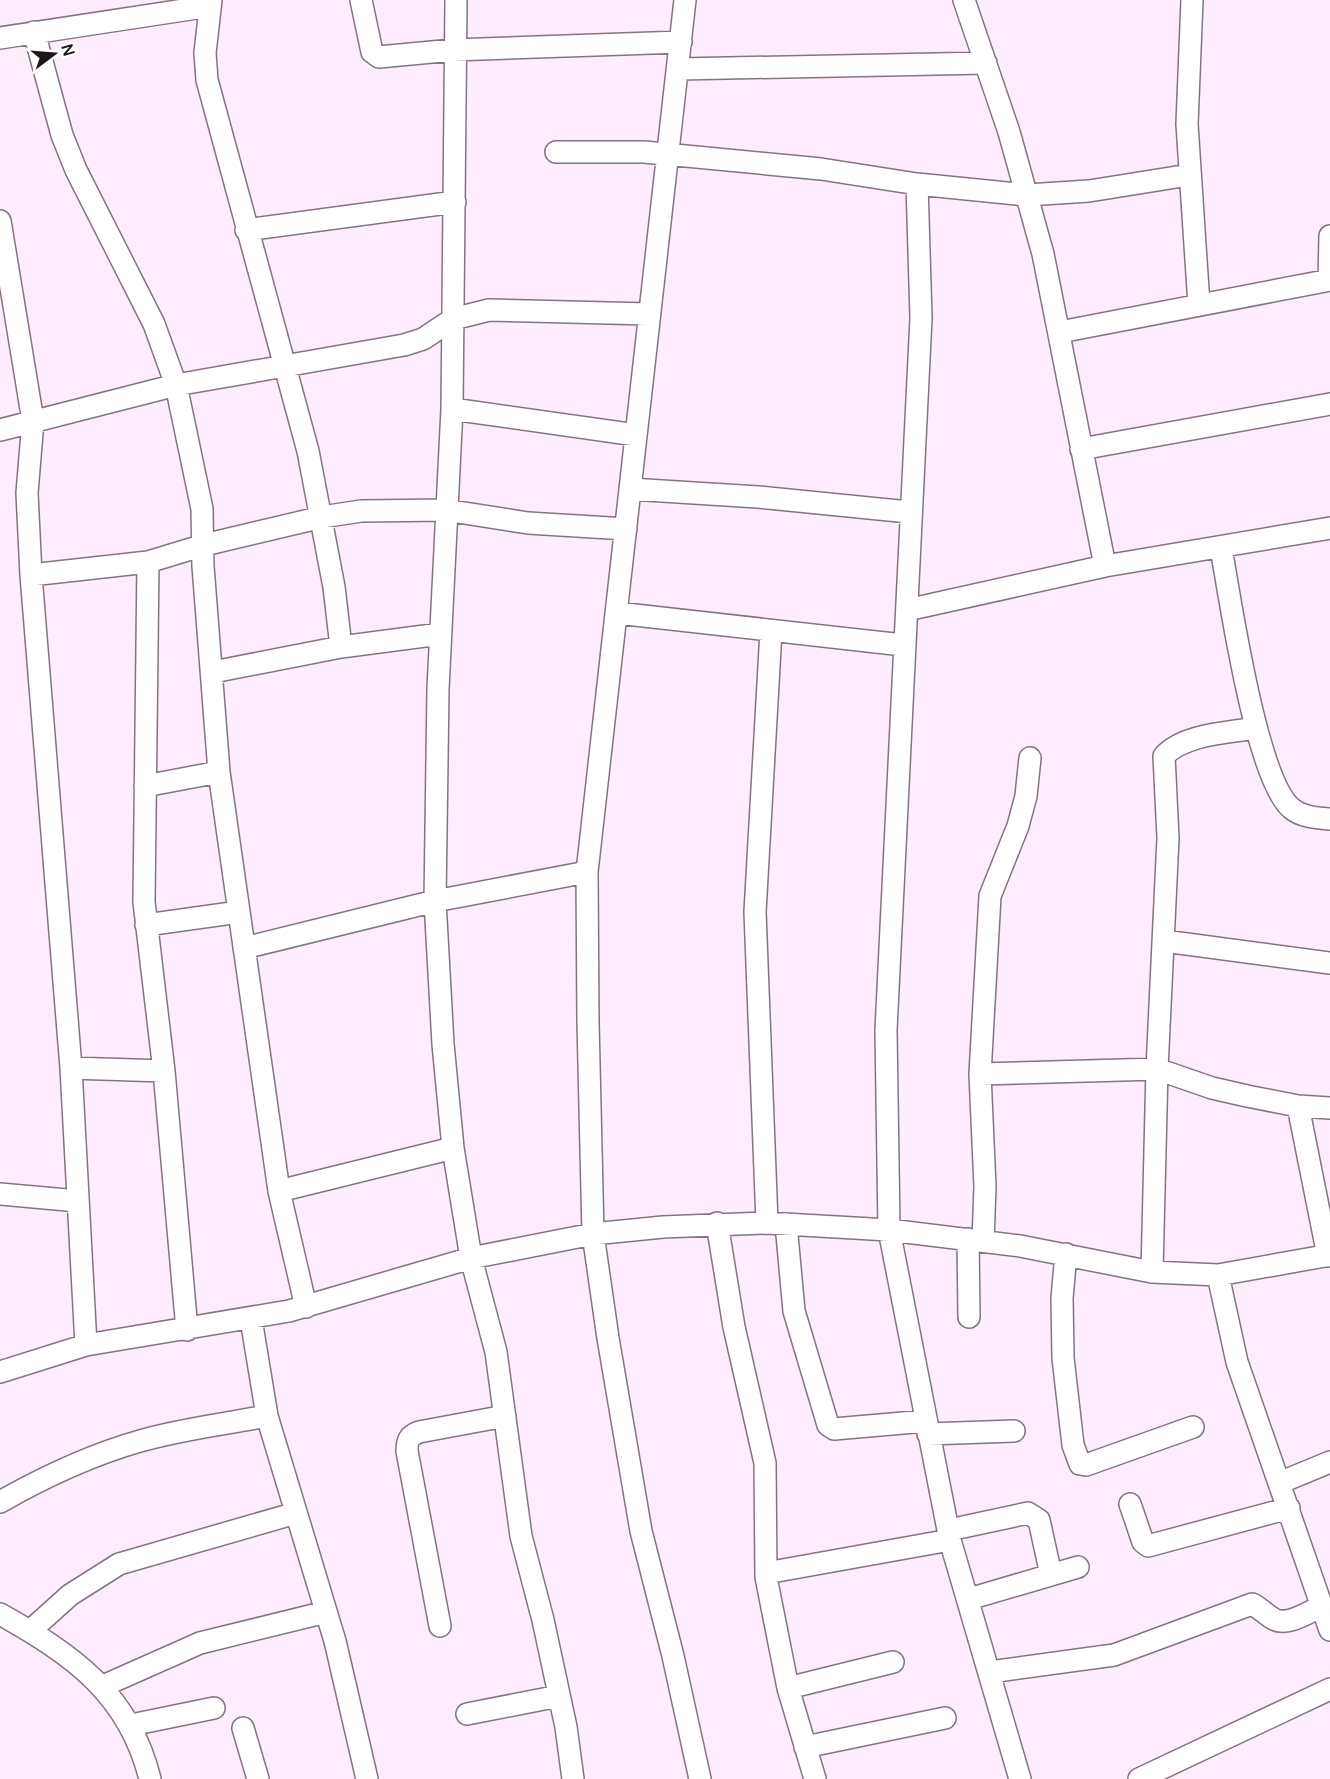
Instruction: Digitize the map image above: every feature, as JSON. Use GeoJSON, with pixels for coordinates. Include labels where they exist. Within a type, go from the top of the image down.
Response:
{"type":"FeatureCollection","features":[{"type":"Feature","properties":{"kind":"street"},"geometry":{"type":"LineString","coordinates":[[361,0],[372,52],[375,56],[453,50],[681,42]]}},
{"type":"Feature","properties":{"kind":"street"},"geometry":{"type":"LineString","coordinates":[[456,0],[453,50],[455,202],[452,409],[440,634],[435,901],[442,1044],[453,1148],[471,1258],[496,1352],[521,1536],[543,1620],[573,1779]]}},
{"type":"Feature","properties":{"kind":"street"},"geometry":{"type":"LineString","coordinates":[[685,0],[587,872],[593,1234],[641,1531],[673,1656],[700,1779]]}},
{"type":"Feature","properties":{"kind":"street"},"geometry":{"type":"LineString","coordinates":[[964,0],[1027,195],[1060,332],[1105,566]]}},
{"type":"Feature","properties":{"kind":"street"},"geometry":{"type":"LineString","coordinates":[[1192,0],[1188,67],[1189,175],[1199,305]]}},
{"type":"Feature","properties":{"kind":"street"},"geometry":{"type":"LineString","coordinates":[[0,38],[211,3],[205,53],[207,80],[246,230],[285,366],[322,517],[341,647]]}},
{"type":"Feature","properties":{"kind":"street"},"geometry":{"type":"LineString","coordinates":[[34,32],[62,135],[76,170],[154,324],[176,385],[202,509],[203,566],[219,772],[279,1191],[306,1307]]}},
{"type":"Feature","properties":{"kind":"street"},"geometry":{"type":"LineString","coordinates":[[679,69],[986,63]]}},
{"type":"Feature","properties":{"kind":"street"},"geometry":{"type":"LineString","coordinates":[[556,152],[644,152],[821,169],[917,184],[1027,195],[1089,191],[1189,175]]}},
{"type":"Feature","properties":{"kind":"street"},"geometry":{"type":"LineString","coordinates":[[917,184],[921,318],[909,512],[907,610],[903,645],[886,1029],[889,1230],[950,1535],[1020,1779]]}},
{"type":"Feature","properties":{"kind":"street"},"geometry":{"type":"LineString","coordinates":[[246,230],[455,202]]}},
{"type":"Feature","properties":{"kind":"street"},"geometry":{"type":"LineString","coordinates":[[0,221],[33,421],[29,465],[31,575],[71,1068],[86,1345]]}},
{"type":"Feature","properties":{"kind":"street"},"geometry":{"type":"LineString","coordinates":[[1060,332],[1329,280],[1330,236]]}},
{"type":"Feature","properties":{"kind":"street"},"geometry":{"type":"LineString","coordinates":[[29,465],[3,429],[176,385],[414,343],[453,319],[489,310],[649,314]]}},
{"type":"Feature","properties":{"kind":"street"},"geometry":{"type":"LineString","coordinates":[[1081,449],[1330,404]]}},
{"type":"Feature","properties":{"kind":"street"},"geometry":{"type":"LineString","coordinates":[[452,409],[636,435]]}},
{"type":"Feature","properties":{"kind":"street"},"geometry":{"type":"LineString","coordinates":[[630,489],[758,497],[909,512]]}},
{"type":"Feature","properties":{"kind":"street"},"geometry":{"type":"LineString","coordinates":[[31,575],[148,562],[204,545],[322,517],[361,511],[446,510],[528,522],[626,529]]}},
{"type":"Feature","properties":{"kind":"street"},"geometry":{"type":"LineString","coordinates":[[907,610],[1105,566],[1330,528]]}},
{"type":"Feature","properties":{"kind":"street"},"geometry":{"type":"LineString","coordinates":[[1221,548],[1256,728],[1281,794],[1290,808],[1304,815],[1330,819]]}},
{"type":"Feature","properties":{"kind":"street"},"geometry":{"type":"LineString","coordinates":[[148,562],[146,925],[164,1071],[187,1330]]}},
{"type":"Feature","properties":{"kind":"street"},"geometry":{"type":"LineString","coordinates":[[617,613],[903,645]]}},
{"type":"Feature","properties":{"kind":"street"},"geometry":{"type":"LineString","coordinates":[[771,631],[755,912],[776,1223],[794,1311],[828,1425],[834,1429],[927,1428],[1014,1431]]}},
{"type":"Feature","properties":{"kind":"street"},"geometry":{"type":"LineString","coordinates":[[213,672],[341,647],[440,634]]}},
{"type":"Feature","properties":{"kind":"street"},"geometry":{"type":"LineString","coordinates":[[1152,1272],[1157,1069],[1168,838],[1164,756],[1173,746],[1191,740],[1256,728]]}},
{"type":"Feature","properties":{"kind":"street"},"geometry":{"type":"LineString","coordinates":[[969,1317],[976,1240],[985,1187],[980,1074],[990,896],[1018,826],[1026,796],[1030,758]]}},
{"type":"Feature","properties":{"kind":"street"},"geometry":{"type":"LineString","coordinates":[[145,786],[219,772]]}},
{"type":"Feature","properties":{"kind":"street"},"geometry":{"type":"LineString","coordinates":[[244,948],[435,901],[587,872]]}},
{"type":"Feature","properties":{"kind":"street"},"geometry":{"type":"LineString","coordinates":[[146,925],[239,912]]}},
{"type":"Feature","properties":{"kind":"street"},"geometry":{"type":"LineString","coordinates":[[1164,941],[1330,963]]}},
{"type":"Feature","properties":{"kind":"street"},"geometry":{"type":"LineString","coordinates":[[71,1068],[164,1071]]}},
{"type":"Feature","properties":{"kind":"street"},"geometry":{"type":"LineString","coordinates":[[980,1074],[1157,1069],[1212,1088],[1298,1106],[1330,1108]]}},
{"type":"Feature","properties":{"kind":"street"},"geometry":{"type":"LineString","coordinates":[[0,1372],[86,1345],[251,1319],[306,1307],[471,1258],[593,1234],[717,1223],[776,1223],[889,1230],[1066,1254],[1152,1272],[1218,1275],[1329,1255],[1298,1106]]}},
{"type":"Feature","properties":{"kind":"street"},"geometry":{"type":"LineString","coordinates":[[279,1191],[453,1148]]}},
{"type":"Feature","properties":{"kind":"street"},"geometry":{"type":"LineString","coordinates":[[0,1194],[78,1201]]}},
{"type":"Feature","properties":{"kind":"street"},"geometry":{"type":"LineString","coordinates":[[717,1223],[734,1327],[765,1463],[766,1573],[788,1688],[815,1779]]}},
{"type":"Feature","properties":{"kind":"street"},"geometry":{"type":"LineString","coordinates":[[1066,1254],[1062,1298],[1063,1358],[1073,1445],[1080,1464],[1086,1465],[1193,1427]]}},
{"type":"Feature","properties":{"kind":"street"},"geometry":{"type":"LineString","coordinates":[[1218,1275],[1237,1362],[1330,1630]]}},
{"type":"Feature","properties":{"kind":"street"},"geometry":{"type":"LineString","coordinates":[[251,1319],[267,1416],[326,1611],[367,1779]]}},
{"type":"Feature","properties":{"kind":"street"},"geometry":{"type":"LineString","coordinates":[[0,1502],[36,1481],[98,1455],[140,1441],[267,1416]]}},
{"type":"Feature","properties":{"kind":"street"},"geometry":{"type":"LineString","coordinates":[[440,1626],[407,1441],[411,1435],[419,1432],[505,1416]]}},
{"type":"Feature","properties":{"kind":"street"},"geometry":{"type":"LineString","coordinates":[[1279,1483],[1330,1462]]}},
{"type":"Feature","properties":{"kind":"street"},"geometry":{"type":"LineString","coordinates":[[1130,1504],[1143,1542],[1148,1546],[1289,1508]]}},
{"type":"Feature","properties":{"kind":"street"},"geometry":{"type":"LineString","coordinates":[[30,1630],[70,1595],[119,1564],[296,1513]]}},
{"type":"Feature","properties":{"kind":"street"},"geometry":{"type":"LineString","coordinates":[[766,1573],[950,1535],[1028,1513],[1039,1520],[1051,1575]]}},
{"type":"Feature","properties":{"kind":"street"},"geometry":{"type":"LineString","coordinates":[[969,1599],[1078,1567]]}},
{"type":"Feature","properties":{"kind":"street"},"geometry":{"type":"LineString","coordinates":[[990,1672],[1113,1655],[1252,1604],[1262,1609],[1274,1620],[1286,1622],[1322,1606]]}},
{"type":"Feature","properties":{"kind":"street"},"geometry":{"type":"LineString","coordinates":[[103,1686],[200,1643],[326,1611]]}},
{"type":"Feature","properties":{"kind":"street"},"geometry":{"type":"LineString","coordinates":[[0,1614],[30,1630],[103,1686],[131,1725],[150,1779]]}},
{"type":"Feature","properties":{"kind":"street"},"geometry":{"type":"LineString","coordinates":[[788,1688],[893,1662]]}},
{"type":"Feature","properties":{"kind":"street"},"geometry":{"type":"LineString","coordinates":[[1139,1779],[1330,1689]]}},
{"type":"Feature","properties":{"kind":"street"},"geometry":{"type":"LineString","coordinates":[[467,1714],[559,1696]]}},
{"type":"Feature","properties":{"kind":"street"},"geometry":{"type":"LineString","coordinates":[[131,1725],[214,1708]]}},
{"type":"Feature","properties":{"kind":"street"},"geometry":{"type":"LineString","coordinates":[[805,1747],[945,1718]]}},
{"type":"Feature","properties":{"kind":"street"},"geometry":{"type":"LineString","coordinates":[[243,1728],[258,1779]]}}]}
